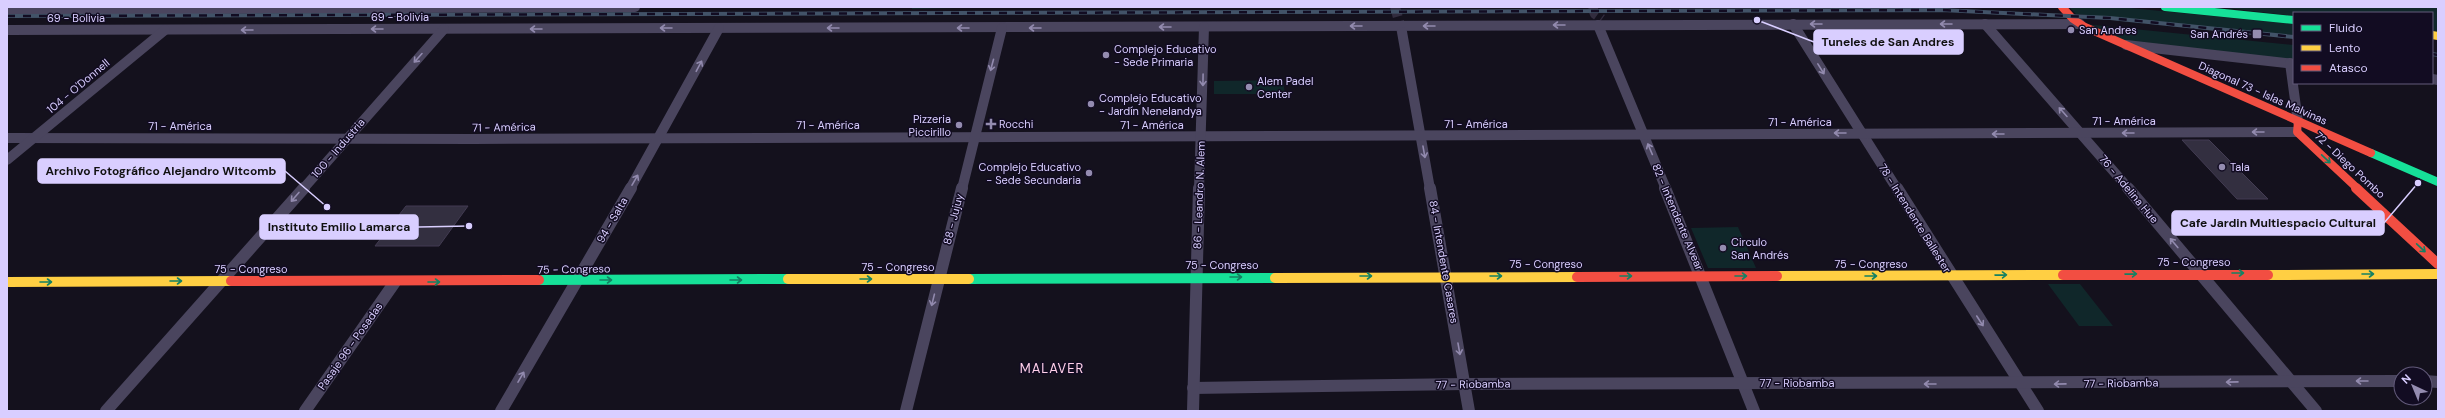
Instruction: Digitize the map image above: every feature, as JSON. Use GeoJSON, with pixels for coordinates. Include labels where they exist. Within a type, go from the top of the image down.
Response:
{"type":"FeatureCollection","features":[{"type":"Feature","properties":{"kind":"street"},"geometry":{"type":"LineString","coordinates":[[7,10],[332,7],[635,7]]}},
{"type":"Feature","properties":{"kind":"street","name":"Diagonal 73 - Islas Malvinas"},"geometry":{"type":"LineString","coordinates":[[2062,7],[2080,24],[2298,127],[2438,182]]}},
{"type":"Feature","properties":{"kind":"street"},"geometry":{"type":"LineString","coordinates":[[2165,7],[2293,20]]}},
{"type":"Feature","properties":{"kind":"street","name":"69 - Bolivia"},"geometry":{"type":"LineString","coordinates":[[7,30],[1204,27],[1402,28],[1600,22],[1753,24],[2080,24]]}},
{"type":"Feature","properties":{"kind":"street","name":"82 - Intendente Alvear"},"geometry":{"type":"LineString","coordinates":[[1600,22],[1702,276],[1754,411]]}},
{"type":"Feature","properties":{"kind":"street","name":"78 - Intendente Ballester"},"geometry":{"type":"LineString","coordinates":[[1793,24],[2038,411]]}},
{"type":"Feature","properties":{"kind":"street","name":"76 - Adelina Hue"},"geometry":{"type":"LineString","coordinates":[[1985,24],[2083,134],[2316,411]]}},
{"type":"Feature","properties":{"kind":"street","name":"86 - Leandro N. Alem"},"geometry":{"type":"LineString","coordinates":[[1193,411],[1204,27]]}},
{"type":"Feature","properties":{"kind":"street","name":"94 - Salta"},"geometry":{"type":"LineString","coordinates":[[501,411],[660,137],[719,28]]}},
{"type":"Feature","properties":{"kind":"street","name":"88 - Jujuy"},"geometry":{"type":"LineString","coordinates":[[906,411],[973,137],[1002,28]]}},
{"type":"Feature","properties":{"kind":"street","name":"84 - Intendente Casares"},"geometry":{"type":"LineString","coordinates":[[1402,28],[1469,411]]}},
{"type":"Feature","properties":{"kind":"street","name":"100 - Industria"},"geometry":{"type":"LineString","coordinates":[[106,411],[444,29]]}},
{"type":"Feature","properties":{"kind":"street","name":"104 - O'Donnell"},"geometry":{"type":"LineString","coordinates":[[7,160],[165,30]]}},
{"type":"Feature","properties":{"kind":"street"},"geometry":{"type":"LineString","coordinates":[[2126,45],[2292,64],[2293,74]]}},
{"type":"Feature","properties":{"kind":"street"},"geometry":{"type":"LineString","coordinates":[[2294,84],[2298,127]]}},
{"type":"Feature","properties":{"kind":"street","name":"71 - América"},"geometry":{"type":"LineString","coordinates":[[7,138],[346,139],[660,137],[1201,137],[1861,133],[2083,134],[2298,127]]}},
{"type":"Feature","properties":{"kind":"street","name":"72 - Diego Pombo"},"geometry":{"type":"LineString","coordinates":[[2298,127],[2438,264]]}},
{"type":"Feature","properties":{"kind":"street","name":"75 - Congreso"},"geometry":{"type":"LineString","coordinates":[[7,282],[395,282],[1446,276],[1952,276],[2199,273],[2438,274]]}},
{"type":"Feature","properties":{"kind":"street","name":"Pasaje 96 - Posadas"},"geometry":{"type":"LineString","coordinates":[[305,411],[395,282]]}},
{"type":"Feature","properties":{"kind":"street","name":"77 - Riobamba"},"geometry":{"type":"LineString","coordinates":[[1193,388],[1465,384],[2021,384],[2393,381]]}},
{"type":"Feature","properties":{"kind":"green space"},"geometry":{"type":"Polygon","coordinates":[[[912,7],[1000,7],[912,9],[912,7]]]}},
{"type":"Feature","properties":{"kind":"green space"},"geometry":{"type":"Polygon","coordinates":[[[2069,7],[2120,7],[2293,24],[2293,35],[2076,14],[2069,7]]]}},
{"type":"Feature","properties":{"kind":"green space"},"geometry":{"type":"Polygon","coordinates":[[[2218,7],[2438,7],[2438,33],[2433,33],[2433,12],[2293,12],[2293,16],[2218,7]]]}},
{"type":"Feature","properties":{"kind":"green space"},"geometry":{"type":"Polygon","coordinates":[[[2084,24],[2293,45],[2293,60],[2122,41],[2084,24]]]}},
{"type":"Feature","properties":{"kind":"green space","name":"Alem Padel Center"},"geometry":{"type":"Polygon","coordinates":[[[1283,80],[1285,94],[1214,94],[1214,81],[1283,80]]]}},
{"type":"Feature","properties":{"kind":"green space","name":"Circulo San Andrés"},"geometry":{"type":"Polygon","coordinates":[[[1738,227],[1756,268],[1708,268],[1691,228],[1738,227]]]}},
{"type":"Feature","properties":{"kind":"green space"},"geometry":{"type":"Polygon","coordinates":[[[2048,284],[2080,284],[2113,326],[2079,326],[2048,284]]]}},
{"type":"Feature","properties":{"kind":"building","name":"Tala"},"geometry":{"type":"Polygon","coordinates":[[[2182,140],[2209,140],[2268,199],[2237,199],[2182,140]]]}},
{"type":"Feature","properties":{"kind":"building"},"geometry":{"type":"Polygon","coordinates":[[[406,206],[468,206],[439,246],[375,246],[406,206]]]}},
{"type":"Feature","properties":{"kind":"tunnel"},"geometry":{"type":"LineString","coordinates":[[1395,7],[1402,32]]}},
{"type":"Feature","properties":{"kind":"tunnel"},"geometry":{"type":"LineString","coordinates":[[1592,7],[1595,14],[1602,19]]}},
{"type":"Feature","properties":{"kind":"railway"},"geometry":{"type":"LineString","coordinates":[[7,16],[1942,10],[2110,18],[2293,37]]}},
{"type":"Feature","properties":{"kind":"railway"},"geometry":{"type":"LineString","coordinates":[[2433,54],[2438,55]]}},
{"type":"Feature","properties":{"kind":"traffic: fast"},"geometry":{"type":"LineString","coordinates":[[2165,7],[2293,20]]}},
{"type":"Feature","properties":{"kind":"traffic: fast"},"geometry":{"type":"LineString","coordinates":[[2371,153],[2438,182]]}},
{"type":"Feature","properties":{"kind":"traffic: fast"},"geometry":{"type":"LineString","coordinates":[[969,279],[1275,278]]}},
{"type":"Feature","properties":{"kind":"traffic: fast"},"geometry":{"type":"LineString","coordinates":[[539,280],[788,279]]}},
{"type":"Feature","properties":{"kind":"traffic: slow"},"geometry":{"type":"LineString","coordinates":[[2433,35],[2438,36]]}},
{"type":"Feature","properties":{"kind":"traffic: slow"},"geometry":{"type":"LineString","coordinates":[[2268,275],[2438,274]]}},
{"type":"Feature","properties":{"kind":"traffic: slow"},"geometry":{"type":"LineString","coordinates":[[1777,276],[2063,275]]}},
{"type":"Feature","properties":{"kind":"traffic: slow"},"geometry":{"type":"LineString","coordinates":[[1275,278],[1577,277]]}},
{"type":"Feature","properties":{"kind":"traffic: slow"},"geometry":{"type":"LineString","coordinates":[[788,279],[969,279]]}},
{"type":"Feature","properties":{"kind":"traffic: slow"},"geometry":{"type":"LineString","coordinates":[[7,282],[231,281]]}},
{"type":"Feature","properties":{"kind":"traffic: jam"},"geometry":{"type":"LineString","coordinates":[[2062,7],[2073,19],[2085,27],[2371,153]]}},
{"type":"Feature","properties":{"kind":"traffic: jam"},"geometry":{"type":"LineString","coordinates":[[2298,122],[2297,132],[2438,264]]}},
{"type":"Feature","properties":{"kind":"traffic: jam"},"geometry":{"type":"LineString","coordinates":[[2063,275],[2268,275]]}},
{"type":"Feature","properties":{"kind":"traffic: jam"},"geometry":{"type":"LineString","coordinates":[[1577,277],[1777,276]]}},
{"type":"Feature","properties":{"kind":"traffic: jam"},"geometry":{"type":"LineString","coordinates":[[231,281],[539,280]]}},
{"type":"Feature","properties":{"kind":"place","name":"Tuneles de San Andres"},"geometry":{"type":"Point","coordinates":[1757,20]}},
{"type":"Feature","properties":{"kind":"place","name":"San Andres"},"geometry":{"type":"Point","coordinates":[2071,30]}},
{"type":"Feature","properties":{"kind":"place","name":"San Andrés"},"geometry":{"type":"Point","coordinates":[2257,34]}},
{"type":"Feature","properties":{"kind":"place","name":"Complejo Educativo - Sede Primaria"},"geometry":{"type":"Point","coordinates":[1106,55]}},
{"type":"Feature","properties":{"kind":"place","name":"Alem Padel Center"},"geometry":{"type":"Point","coordinates":[1249,87]}},
{"type":"Feature","properties":{"kind":"place","name":"Complejo Educativo - Jardín Nenelandya"},"geometry":{"type":"Point","coordinates":[1091,104]}},
{"type":"Feature","properties":{"kind":"place","name":"Rocchi"},"geometry":{"type":"Point","coordinates":[991,124]}},
{"type":"Feature","properties":{"kind":"place","name":"Pizzeria Piccirillo"},"geometry":{"type":"Point","coordinates":[959,125]}},
{"type":"Feature","properties":{"kind":"place","name":"Tala"},"geometry":{"type":"Point","coordinates":[2222,167]}},
{"type":"Feature","properties":{"kind":"place","name":"Complejo Educativo - Sede Secundaria"},"geometry":{"type":"Point","coordinates":[1089,173]}},
{"type":"Feature","properties":{"kind":"place","name":"Cafe Jardin Multiespacio Cultural"},"geometry":{"type":"Point","coordinates":[2418,183]}},
{"type":"Feature","properties":{"kind":"place","name":"Archivo Fotográfico Alejandro Witcomb"},"geometry":{"type":"Point","coordinates":[327,207]}},
{"type":"Feature","properties":{"kind":"place","name":"Instituto Emilio Lamarca"},"geometry":{"type":"Point","coordinates":[469,226]}},
{"type":"Feature","properties":{"kind":"place","name":"Circulo San Andrés"},"geometry":{"type":"Point","coordinates":[1723,248]}},
{"type":"Feature","properties":{"kind":"district","name":"MALAVER"},"geometry":{"type":"Point","coordinates":[1052,368]}}]}
